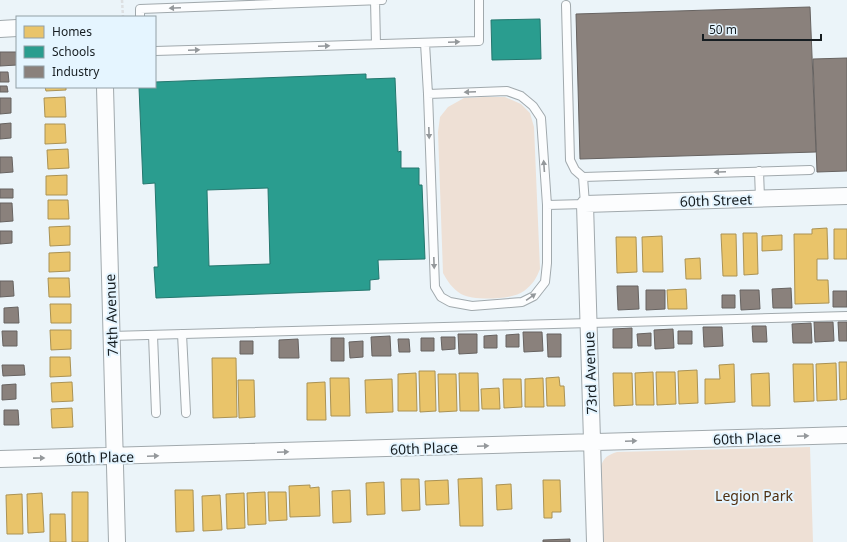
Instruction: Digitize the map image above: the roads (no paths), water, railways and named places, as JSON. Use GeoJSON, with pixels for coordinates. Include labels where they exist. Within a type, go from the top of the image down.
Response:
{"type":"FeatureCollection","features":[{"type":"Feature","properties":{"kind":"street"},"geometry":{"type":"LineString","coordinates":[[0,29],[16,28]]}},
{"type":"Feature","properties":{"kind":"street","name":"74th Avenue"},"geometry":{"type":"LineString","coordinates":[[105,88],[117,542]]}},
{"type":"Feature","properties":{"kind":"street","name":"60th Street"},"geometry":{"type":"LineString","coordinates":[[585,204],[847,196]]}},
{"type":"Feature","properties":{"kind":"street","name":"73rd Avenue"},"geometry":{"type":"LineString","coordinates":[[585,204],[595,542]]}},
{"type":"Feature","properties":{"kind":"street","name":"60th Place"},"geometry":{"type":"LineString","coordinates":[[0,459],[114,457],[847,435]]}},
{"type":"Feature","properties":{"kind":"lane"},"geometry":{"type":"LineString","coordinates":[[375,0],[376,44]]}},
{"type":"Feature","properties":{"kind":"lane"},"geometry":{"type":"LineString","coordinates":[[140,16],[140,9],[382,0]]}},
{"type":"Feature","properties":{"kind":"lane"},"geometry":{"type":"LineString","coordinates":[[156,52],[479,41],[479,0]]}},
{"type":"Feature","properties":{"kind":"lane"},"geometry":{"type":"LineString","coordinates":[[547,205],[585,204],[583,178],[575,170],[570,160],[566,5]]}},
{"type":"Feature","properties":{"kind":"lane"},"geometry":{"type":"LineString","coordinates":[[425,42],[435,287],[440,297],[450,302],[472,306],[522,302],[534,296],[545,282],[548,263],[547,205],[541,118],[533,106],[521,96],[507,91],[428,94]]}},
{"type":"Feature","properties":{"kind":"lane"},"geometry":{"type":"LineString","coordinates":[[583,178],[810,170]]}},
{"type":"Feature","properties":{"kind":"lane"},"geometry":{"type":"LineString","coordinates":[[759,171],[760,198]]}},
{"type":"Feature","properties":{"kind":"lane"},"geometry":{"type":"LineString","coordinates":[[111,336],[847,316]]}},
{"type":"Feature","properties":{"kind":"lane"},"geometry":{"type":"LineString","coordinates":[[182,334],[186,413]]}},
{"type":"Feature","properties":{"kind":"lane"},"geometry":{"type":"LineString","coordinates":[[153,335],[156,413]]}},
{"type":"Feature","properties":{"kind":"park label","name":"Legion Park"},"geometry":{"type":"Point","coordinates":[754,495]}}]}
